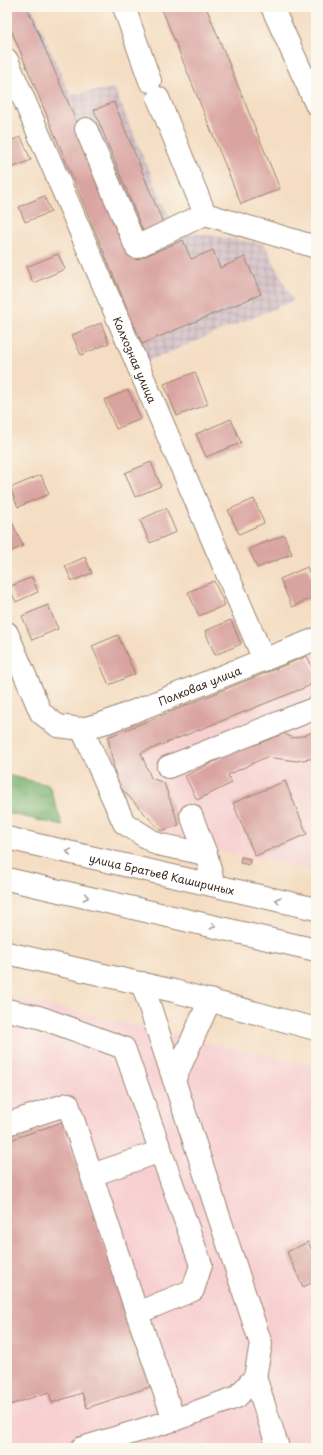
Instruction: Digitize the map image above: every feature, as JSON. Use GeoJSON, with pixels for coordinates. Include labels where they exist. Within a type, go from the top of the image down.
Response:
{"type":"FeatureCollection","features":[{"type":"Feature","properties":{"kind":"street"},"geometry":{"type":"LineString","coordinates":[[124,7],[154,90],[205,214]]}},
{"type":"Feature","properties":{"kind":"street"},"geometry":{"type":"LineString","coordinates":[[272,7],[316,104]]}},
{"type":"Feature","properties":{"kind":"street","name":"Колхозная улица"},"geometry":{"type":"LineString","coordinates":[[7,60],[264,660]]}},
{"type":"Feature","properties":{"kind":"street"},"geometry":{"type":"LineString","coordinates":[[86,129],[136,247],[205,214],[316,247]]}},
{"type":"Feature","properties":{"kind":"street"},"geometry":{"type":"LineString","coordinates":[[7,633],[41,713],[58,726],[82,729],[124,823],[157,844],[206,854]]}},
{"type":"Feature","properties":{"kind":"street","name":"Полковая улица"},"geometry":{"type":"LineString","coordinates":[[82,729],[107,722],[264,660],[314,645]]}},
{"type":"Feature","properties":{"kind":"street"},"geometry":{"type":"LineString","coordinates":[[168,767],[316,708]]}},
{"type":"Feature","properties":{"kind":"street"},"geometry":{"type":"LineString","coordinates":[[191,815],[206,854],[214,885]]}},
{"type":"Feature","properties":{"kind":"street","name":"улица Братьев Кашириных"},"geometry":{"type":"LineString","coordinates":[[7,838],[316,909]]}},
{"type":"Feature","properties":{"kind":"street"},"geometry":{"type":"LineString","coordinates":[[7,879],[316,950]]}},
{"type":"Feature","properties":{"kind":"street"},"geometry":{"type":"LineString","coordinates":[[7,953],[142,983],[309,1027],[316,1047]]}},
{"type":"Feature","properties":{"kind":"street"},"geometry":{"type":"LineString","coordinates":[[142,983],[261,1344],[255,1377],[278,1448]]}},
{"type":"Feature","properties":{"kind":"street"},"geometry":{"type":"LineString","coordinates":[[174,1080],[210,1000]]}},
{"type":"Feature","properties":{"kind":"street"},"geometry":{"type":"LineString","coordinates":[[7,1010],[39,1017],[124,1048],[201,1265],[193,1290],[137,1313]]}},
{"type":"Feature","properties":{"kind":"street"},"geometry":{"type":"LineString","coordinates":[[7,1124],[68,1104],[174,1420]]}},
{"type":"Feature","properties":{"kind":"street"},"geometry":{"type":"LineString","coordinates":[[92,1174],[161,1151]]}},
{"type":"Feature","properties":{"kind":"street"},"geometry":{"type":"LineString","coordinates":[[82,1448],[174,1420],[237,1397],[255,1377]]}},
{"type":"Feature","properties":{"kind":"shaded area"},"geometry":{"type":"Polygon","coordinates":[[[7,7],[32,7],[70,95],[114,88],[175,230],[265,244],[293,301],[146,362],[142,344],[7,20],[7,7]]]}},
{"type":"Feature","properties":{"kind":"shaded area"},"geometry":{"type":"Polygon","coordinates":[[[316,653],[316,871],[170,840],[117,784],[108,737],[316,653]]]}},
{"type":"Feature","properties":{"kind":"shaded area"},"geometry":{"type":"Polygon","coordinates":[[[7,995],[195,1040],[316,1066],[316,1367],[313,1367],[316,1378],[316,1448],[7,1448],[7,995]]]}},
{"type":"Feature","properties":{"kind":"green space"},"geometry":{"type":"Polygon","coordinates":[[[7,775],[49,785],[63,826],[7,813],[7,775]]]}},
{"type":"Feature","properties":{"kind":"building"},"geometry":{"type":"Polygon","coordinates":[[[7,7],[27,7],[136,260],[183,240],[191,259],[213,250],[220,268],[245,257],[261,294],[142,344],[7,20],[7,7]]]}},
{"type":"Feature","properties":{"kind":"building"},"geometry":{"type":"Polygon","coordinates":[[[161,7],[206,7],[280,189],[241,204],[161,7]]]}},
{"type":"Feature","properties":{"kind":"building"},"geometry":{"type":"Polygon","coordinates":[[[114,102],[163,223],[143,231],[94,110],[114,102]]]}},
{"type":"Feature","properties":{"kind":"building"},"geometry":{"type":"Polygon","coordinates":[[[21,137],[31,160],[7,170],[7,142],[21,137]]]}},
{"type":"Feature","properties":{"kind":"building"},"geometry":{"type":"Polygon","coordinates":[[[44,196],[51,212],[25,222],[19,207],[44,196]]]}},
{"type":"Feature","properties":{"kind":"building"},"geometry":{"type":"Polygon","coordinates":[[[58,254],[65,269],[33,283],[26,267],[58,254]]]}},
{"type":"Feature","properties":{"kind":"building"},"geometry":{"type":"Polygon","coordinates":[[[101,323],[109,343],[81,355],[72,335],[101,323]]]}},
{"type":"Feature","properties":{"kind":"building"},"geometry":{"type":"Polygon","coordinates":[[[195,372],[208,404],[177,416],[164,384],[195,372]]]}},
{"type":"Feature","properties":{"kind":"building"},"geometry":{"type":"Polygon","coordinates":[[[128,390],[141,419],[116,429],[104,400],[128,390]]]}},
{"type":"Feature","properties":{"kind":"building"},"geometry":{"type":"Polygon","coordinates":[[[231,419],[241,443],[206,457],[196,434],[231,419]]]}},
{"type":"Feature","properties":{"kind":"building"},"geometry":{"type":"Polygon","coordinates":[[[151,462],[161,486],[135,497],[125,473],[151,462]]]}},
{"type":"Feature","properties":{"kind":"building"},"geometry":{"type":"Polygon","coordinates":[[[41,475],[49,494],[18,507],[10,488],[41,475]]]}},
{"type":"Feature","properties":{"kind":"building"},"geometry":{"type":"Polygon","coordinates":[[[254,499],[264,523],[239,534],[228,510],[254,499]]]}},
{"type":"Feature","properties":{"kind":"building"},"geometry":{"type":"Polygon","coordinates":[[[166,508],[176,532],[150,543],[140,520],[166,508]]]}},
{"type":"Feature","properties":{"kind":"building"},"geometry":{"type":"Polygon","coordinates":[[[12,522],[23,546],[7,553],[7,525],[12,522]]]}},
{"type":"Feature","properties":{"kind":"building"},"geometry":{"type":"Polygon","coordinates":[[[284,535],[292,554],[257,568],[249,549],[284,535]]]}},
{"type":"Feature","properties":{"kind":"building"},"geometry":{"type":"Polygon","coordinates":[[[85,557],[92,573],[72,581],[65,566],[85,557]]]}},
{"type":"Feature","properties":{"kind":"building"},"geometry":{"type":"Polygon","coordinates":[[[307,567],[316,587],[316,596],[292,607],[280,579],[307,567]]]}},
{"type":"Feature","properties":{"kind":"building"},"geometry":{"type":"Polygon","coordinates":[[[32,577],[38,592],[16,602],[9,587],[32,577]]]}},
{"type":"Feature","properties":{"kind":"building"},"geometry":{"type":"Polygon","coordinates":[[[214,581],[225,605],[199,616],[188,592],[214,581]]]}},
{"type":"Feature","properties":{"kind":"building"},"geometry":{"type":"Polygon","coordinates":[[[48,605],[58,629],[32,640],[22,616],[48,605]]]}},
{"type":"Feature","properties":{"kind":"building"},"geometry":{"type":"Polygon","coordinates":[[[231,620],[241,644],[215,655],[205,631],[231,620]]]}},
{"type":"Feature","properties":{"kind":"building"},"geometry":{"type":"Polygon","coordinates":[[[118,635],[135,674],[109,685],[92,646],[118,635]]]}},
{"type":"Feature","properties":{"kind":"building"},"geometry":{"type":"Polygon","coordinates":[[[307,656],[315,673],[309,686],[141,753],[151,778],[164,783],[179,825],[161,831],[117,784],[108,737],[307,656]]]}},
{"type":"Feature","properties":{"kind":"building"},"geometry":{"type":"Polygon","coordinates":[[[278,730],[292,738],[306,735],[316,730],[316,761],[315,758],[297,761],[266,757],[228,775],[232,783],[197,800],[185,776],[278,730]]]}},
{"type":"Feature","properties":{"kind":"building"},"geometry":{"type":"Polygon","coordinates":[[[285,781],[307,834],[255,856],[233,803],[285,781]]]}},
{"type":"Feature","properties":{"kind":"building"},"geometry":{"type":"Polygon","coordinates":[[[241,857],[250,859],[249,865],[240,863],[241,857]]]}},
{"type":"Feature","properties":{"kind":"building"},"geometry":{"type":"Polygon","coordinates":[[[62,1122],[152,1386],[87,1408],[82,1393],[52,1403],[49,1392],[7,1406],[7,1141],[62,1122]]]}},
{"type":"Feature","properties":{"kind":"building"},"geometry":{"type":"Polygon","coordinates":[[[308,1242],[316,1259],[316,1281],[303,1287],[287,1252],[308,1242]]]}}]}
